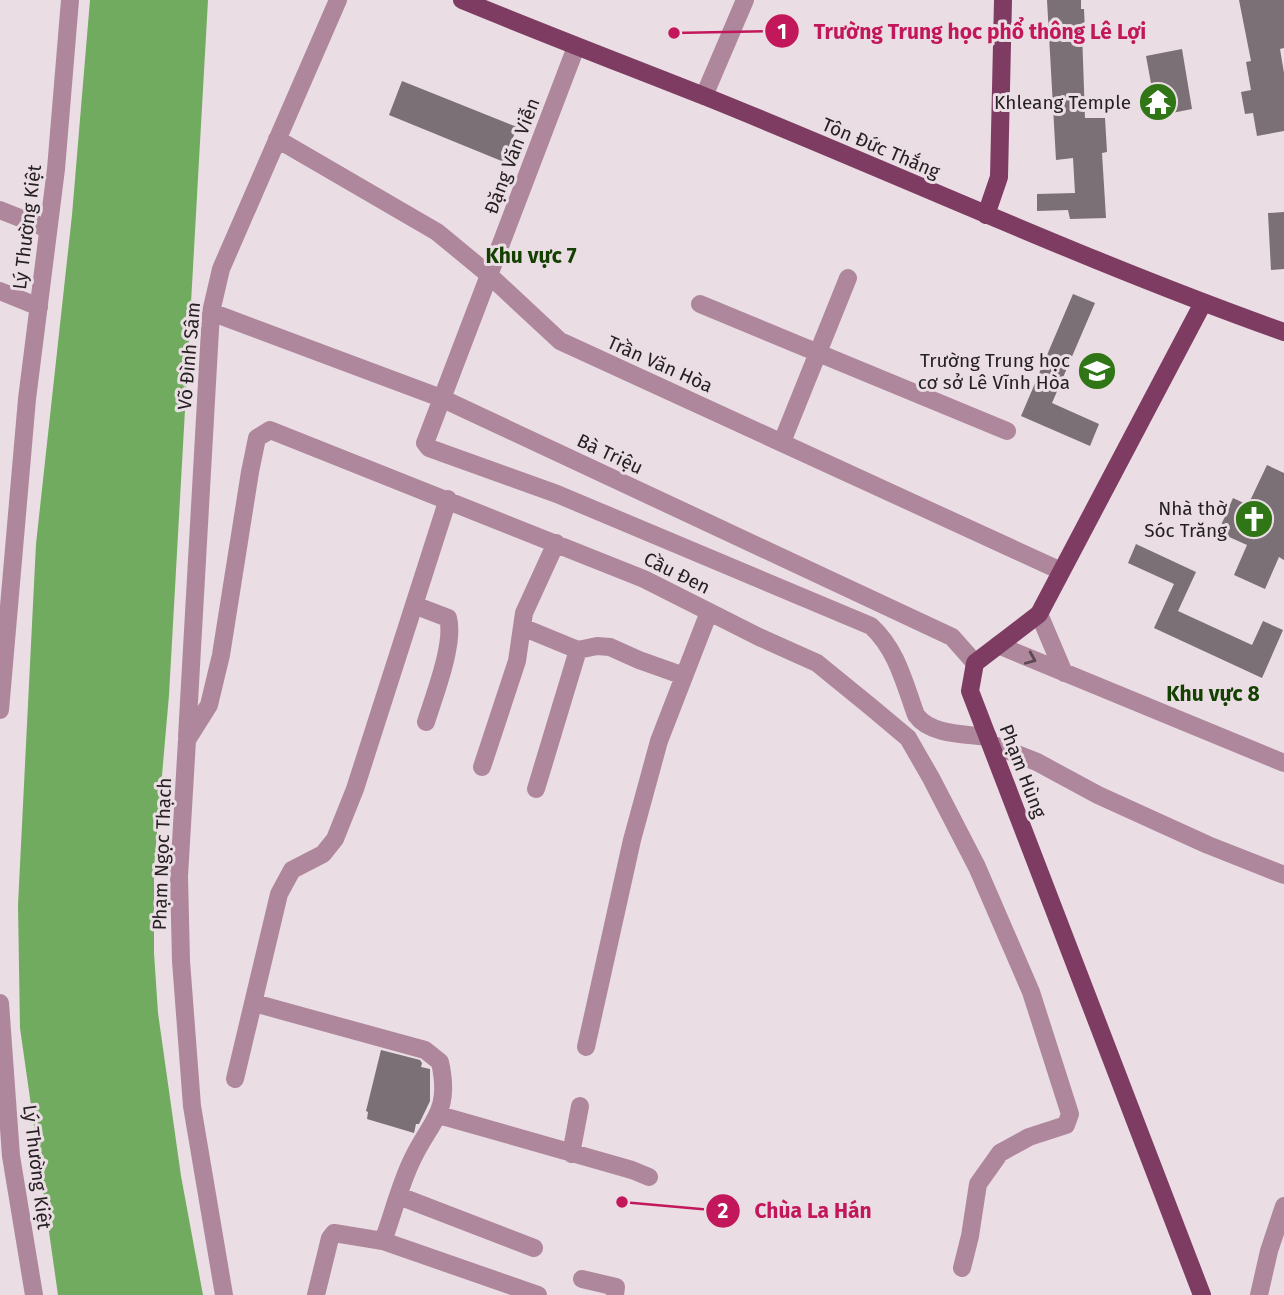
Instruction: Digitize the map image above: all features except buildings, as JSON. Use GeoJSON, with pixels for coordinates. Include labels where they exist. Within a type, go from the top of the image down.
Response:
{"type":"FeatureCollection","features":[{"type":"Feature","properties":{"kind":"main road","name":"Tôn Đức Thắng"},"geometry":{"type":"LineString","coordinates":[[462,0],[704,96],[1203,303],[1284,332]]}},
{"type":"Feature","properties":{"kind":"main road"},"geometry":{"type":"LineString","coordinates":[[986,215],[999,177],[1003,0]]}},
{"type":"Feature","properties":{"kind":"main road"},"geometry":{"type":"LineString","coordinates":[[975,663],[1039,614],[1203,303]]}},
{"type":"Feature","properties":{"kind":"main road","name":"Phạm Hùng"},"geometry":{"type":"LineString","coordinates":[[975,663],[970,691],[1202,1295]]}},
{"type":"Feature","properties":{"kind":"street","name":"Lý Thường Kiệt"},"geometry":{"type":"LineString","coordinates":[[0,709],[4,606],[56,169],[70,0]]}},
{"type":"Feature","properties":{"kind":"street","name":"Võ Đình Sâm"},"geometry":{"type":"LineString","coordinates":[[187,740],[211,312],[221,269],[338,0]]}},
{"type":"Feature","properties":{"kind":"street"},"geometry":{"type":"LineString","coordinates":[[704,96],[744,0]]}},
{"type":"Feature","properties":{"kind":"street","name":"Đặng Văn Viễn"},"geometry":{"type":"LineString","coordinates":[[576,47],[425,443],[429,448],[556,494],[871,626],[895,654],[916,715],[921,722],[933,729],[989,741]]}},
{"type":"Feature","properties":{"kind":"street","name":"Trần Văn Hòa"},"geometry":{"type":"LineString","coordinates":[[277,139],[437,232],[488,274],[560,341],[1061,571]]}},
{"type":"Feature","properties":{"kind":"street"},"geometry":{"type":"LineString","coordinates":[[0,210],[48,229]]}},
{"type":"Feature","properties":{"kind":"street"},"geometry":{"type":"LineString","coordinates":[[782,442],[848,278]]}},
{"type":"Feature","properties":{"kind":"street"},"geometry":{"type":"LineString","coordinates":[[0,291],[39,307]]}},
{"type":"Feature","properties":{"kind":"street"},"geometry":{"type":"LineString","coordinates":[[700,304],[1007,430]]}},
{"type":"Feature","properties":{"kind":"street","name":"Bà Triệu"},"geometry":{"type":"LineString","coordinates":[[211,312],[441,398],[952,637],[975,663]]}},
{"type":"Feature","properties":{"kind":"street","name":"Phạm Ngọc Thạch"},"geometry":{"type":"LineString","coordinates":[[224,1295],[192,1106],[181,961],[179,876],[187,740],[209,705],[221,655],[257,438],[270,430]]}},
{"type":"Feature","properties":{"kind":"street","name":"Cầu Đen"},"geometry":{"type":"LineString","coordinates":[[270,430],[644,579],[817,663],[908,738],[977,867],[1031,992],[1070,1114],[1066,1125],[1029,1137],[1000,1153],[978,1184],[962,1268]]}},
{"type":"Feature","properties":{"kind":"street"},"geometry":{"type":"LineString","coordinates":[[234,1079],[279,894],[292,870],[323,854],[335,839],[355,789],[448,499]]}},
{"type":"Feature","properties":{"kind":"street"},"geometry":{"type":"LineString","coordinates":[[482,767],[517,661],[524,613],[556,543]]}},
{"type":"Feature","properties":{"kind":"street"},"geometry":{"type":"LineString","coordinates":[[414,605],[448,618],[449,623],[450,639],[426,722]]}},
{"type":"Feature","properties":{"kind":"street"},"geometry":{"type":"LineString","coordinates":[[586,1047],[632,840],[659,741],[709,612]]}},
{"type":"Feature","properties":{"kind":"street"},"geometry":{"type":"LineString","coordinates":[[1039,614],[1064,673]]}},
{"type":"Feature","properties":{"kind":"street"},"geometry":{"type":"LineString","coordinates":[[522,627],[578,650],[597,646],[610,647],[684,676]]}},
{"type":"Feature","properties":{"kind":"street"},"geometry":{"type":"LineString","coordinates":[[998,645],[1284,763]]}},
{"type":"Feature","properties":{"kind":"street"},"geometry":{"type":"LineString","coordinates":[[536,789],[578,650]]}},
{"type":"Feature","properties":{"kind":"street"},"geometry":{"type":"LineString","coordinates":[[989,741],[1208,845],[1284,875]]}},
{"type":"Feature","properties":{"kind":"street","name":"Lý Thường Kiệt"},"geometry":{"type":"LineString","coordinates":[[0,1003],[11,1156],[34,1295]]}},
{"type":"Feature","properties":{"kind":"street"},"geometry":{"type":"LineString","coordinates":[[254,1003],[425,1051],[440,1062],[444,1091],[439,1115],[413,1158],[383,1241]]}},
{"type":"Feature","properties":{"kind":"street"},"geometry":{"type":"LineString","coordinates":[[571,1154],[580,1107]]}},
{"type":"Feature","properties":{"kind":"street"},"geometry":{"type":"LineString","coordinates":[[439,1115],[649,1177]]}},
{"type":"Feature","properties":{"kind":"street"},"geometry":{"type":"LineString","coordinates":[[399,1196],[534,1248]]}},
{"type":"Feature","properties":{"kind":"street"},"geometry":{"type":"LineString","coordinates":[[1259,1295],[1269,1251],[1284,1206]]}},
{"type":"Feature","properties":{"kind":"street"},"geometry":{"type":"LineString","coordinates":[[316,1295],[330,1238],[334,1233],[383,1241],[538,1295]]}},
{"type":"Feature","properties":{"kind":"street"},"geometry":{"type":"LineString","coordinates":[[581,1281],[616,1287],[615,1295]]}},
{"type":"Feature","properties":{"kind":"shaded area"},"geometry":{"type":"Polygon","coordinates":[[[90,0],[208,0],[169,695],[154,867],[154,953],[158,1013],[181,1176],[203,1295],[58,1295],[20,1028],[18,905],[36,544],[72,215],[90,0]]]}},
{"type":"Feature","properties":{"kind":"place","name":"Trường Trung học phổ thông Lê Lợi"},"geometry":{"type":"Point","coordinates":[674,33]}},
{"type":"Feature","properties":{"kind":"place","name":"Khleang Temple"},"geometry":{"type":"Point","coordinates":[1158,102]}},
{"type":"Feature","properties":{"kind":"place","name":"Trường Trung học cơ sở Lê Vĩnh Hòa"},"geometry":{"type":"Point","coordinates":[1097,371]}},
{"type":"Feature","properties":{"kind":"place","name":"Nhà thờ Sóc Trăng"},"geometry":{"type":"Point","coordinates":[1254,519]}},
{"type":"Feature","properties":{"kind":"place","name":"Chùa La Hán"},"geometry":{"type":"Point","coordinates":[622,1202]}},
{"type":"Feature","properties":{"kind":"district","name":"Khu vực 7"},"geometry":{"type":"Point","coordinates":[531,256]}},
{"type":"Feature","properties":{"kind":"district","name":"Khu vực 8"},"geometry":{"type":"Point","coordinates":[1213,694]}}]}
